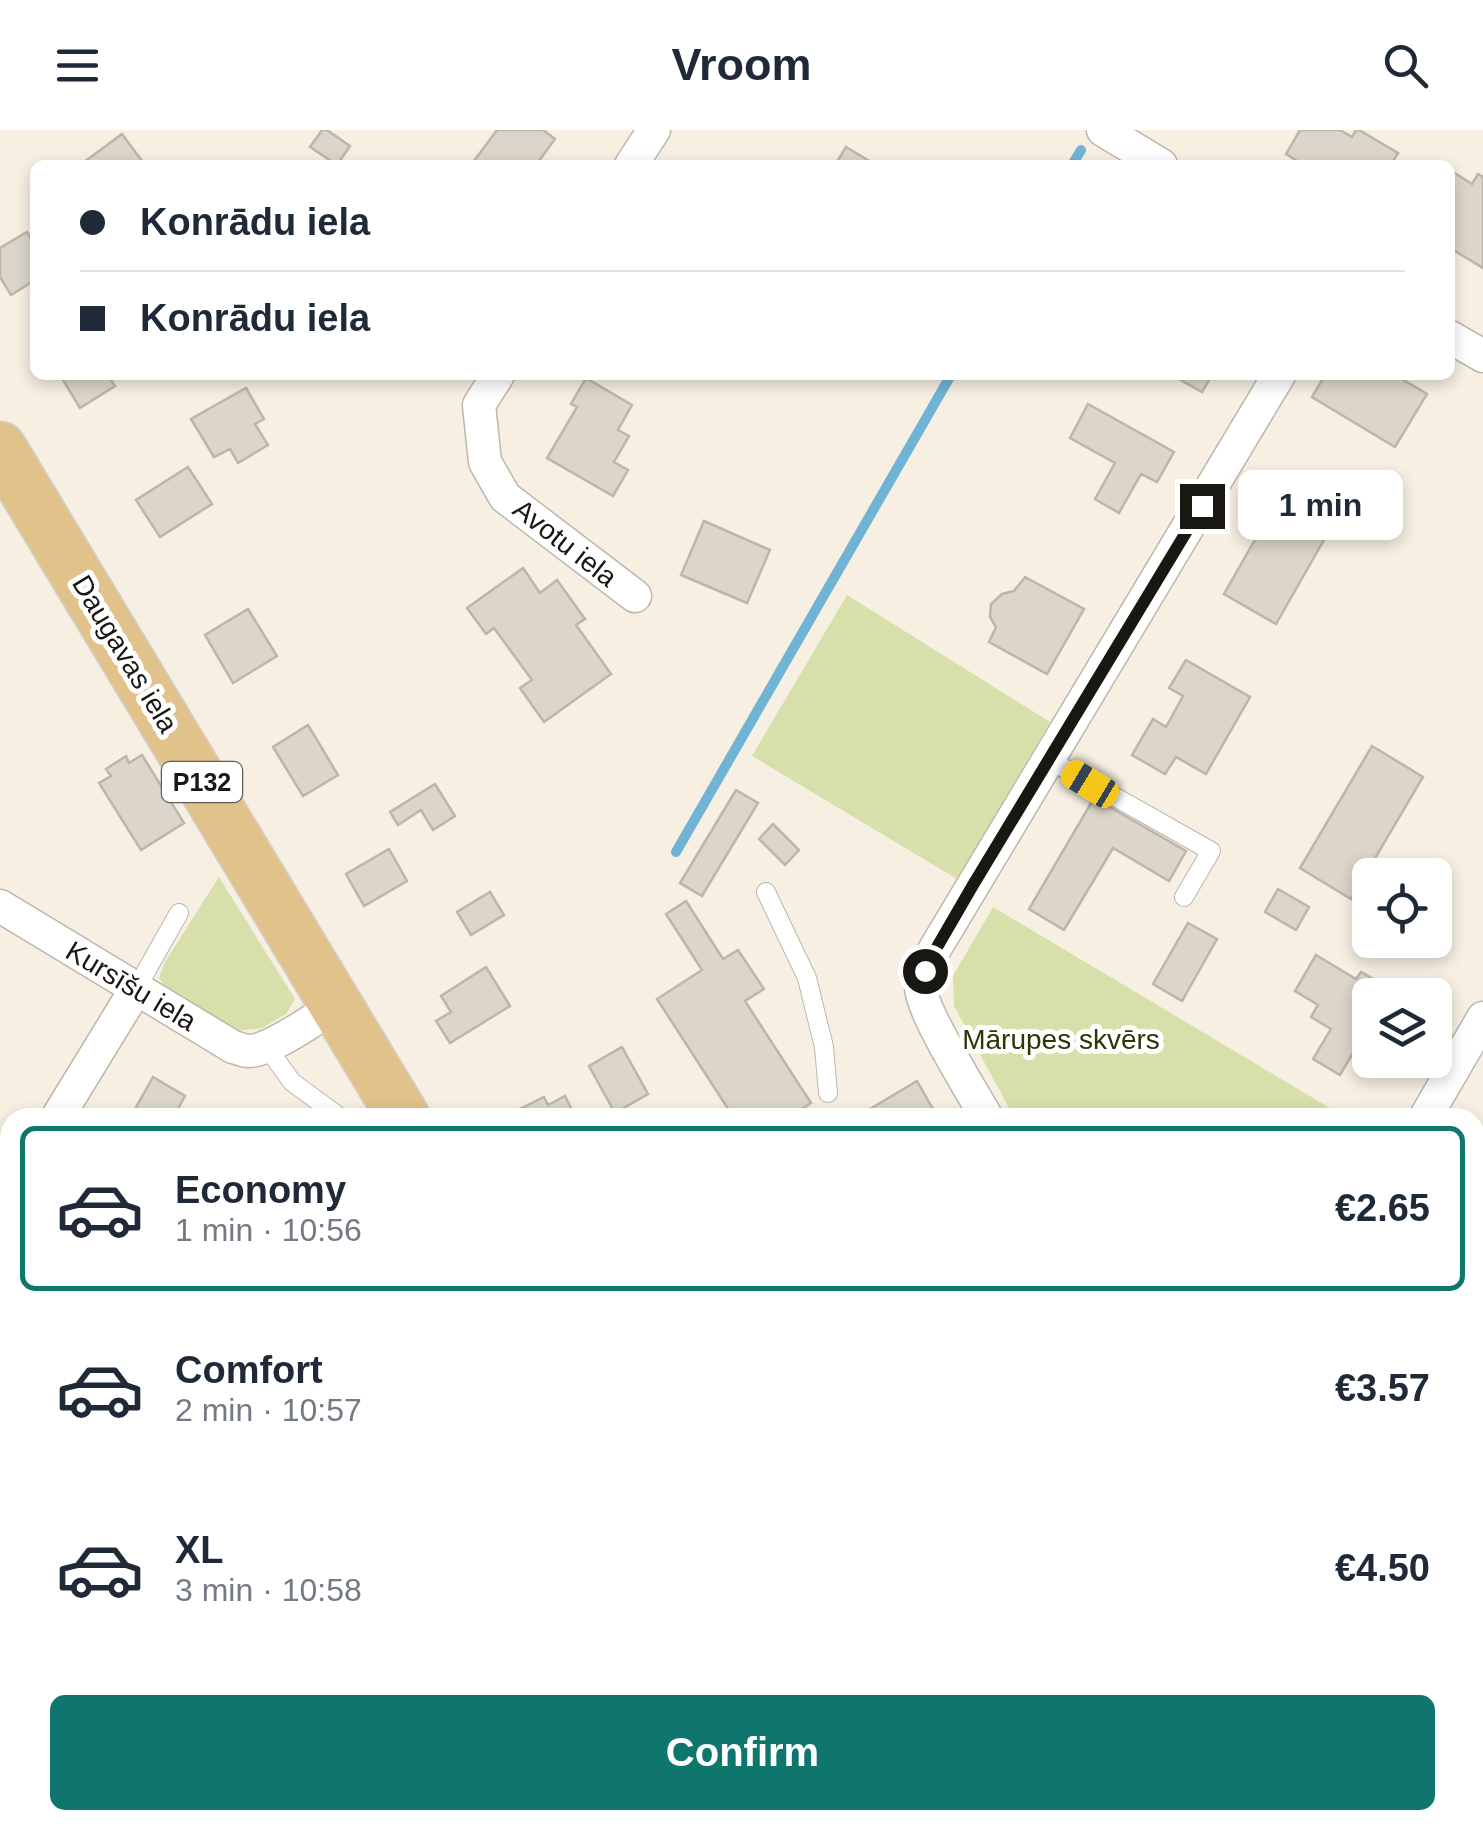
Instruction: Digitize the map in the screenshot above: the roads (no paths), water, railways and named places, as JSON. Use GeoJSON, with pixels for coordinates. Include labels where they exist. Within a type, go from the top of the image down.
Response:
{"type":"FeatureCollection","features":[{"type":"Feature","properties":{"kind":"main road","name":"Daugavas iela"},"geometry":{"type":"LineString","coordinates":[[0,448],[398,1108]]}},
{"type":"Feature","properties":{"kind":"street"},"geometry":{"type":"LineString","coordinates":[[634,160],[654,130]]}},
{"type":"Feature","properties":{"kind":"street"},"geometry":{"type":"LineString","coordinates":[[1103,130],[1153,160]]}},
{"type":"Feature","properties":{"kind":"street"},"geometry":{"type":"LineString","coordinates":[[1455,339],[1483,356]]}},
{"type":"Feature","properties":{"kind":"street","name":"Avotu iela"},"geometry":{"type":"LineString","coordinates":[[495,380],[479,405],[485,462],[505,496],[634,596]]}},
{"type":"Feature","properties":{"kind":"street"},"geometry":{"type":"LineString","coordinates":[[981,1108],[928,1012],[921,987],[933,954],[1276,380]]}},
{"type":"Feature","properties":{"kind":"street","name":"Kursīšu iela"},"geometry":{"type":"LineString","coordinates":[[0,906],[233,1047],[251,1051],[266,1046]]}},
{"type":"Feature","properties":{"kind":"street"},"geometry":{"type":"LineString","coordinates":[[64,1108],[136,989]]}},
{"type":"Feature","properties":{"kind":"street"},"geometry":{"type":"LineString","coordinates":[[266,1046],[336,1004]]}},
{"type":"Feature","properties":{"kind":"street"},"geometry":{"type":"LineString","coordinates":[[1431,1108],[1483,1018]]}},
{"type":"Feature","properties":{"kind":"lane"},"geometry":{"type":"LineString","coordinates":[[1048,759],[1210,851],[1184,897]]}},
{"type":"Feature","properties":{"kind":"lane"},"geometry":{"type":"LineString","coordinates":[[766,892],[807,978],[824,1047],[828,1093]]}},
{"type":"Feature","properties":{"kind":"lane"},"geometry":{"type":"LineString","coordinates":[[136,989],[179,913]]}},
{"type":"Feature","properties":{"kind":"lane"},"geometry":{"type":"LineString","coordinates":[[266,1046],[292,1082],[327,1108]]}},
{"type":"Feature","properties":{"kind":"waterway"},"geometry":{"type":"LineString","coordinates":[[1075,160],[1081,150]]}},
{"type":"Feature","properties":{"kind":"waterway"},"geometry":{"type":"LineString","coordinates":[[676,852],[948,380]]}},
{"type":"Feature","properties":{"kind":"park label","name":"Mārupes skvērs"},"geometry":{"type":"Point","coordinates":[1061,1039]}}]}
